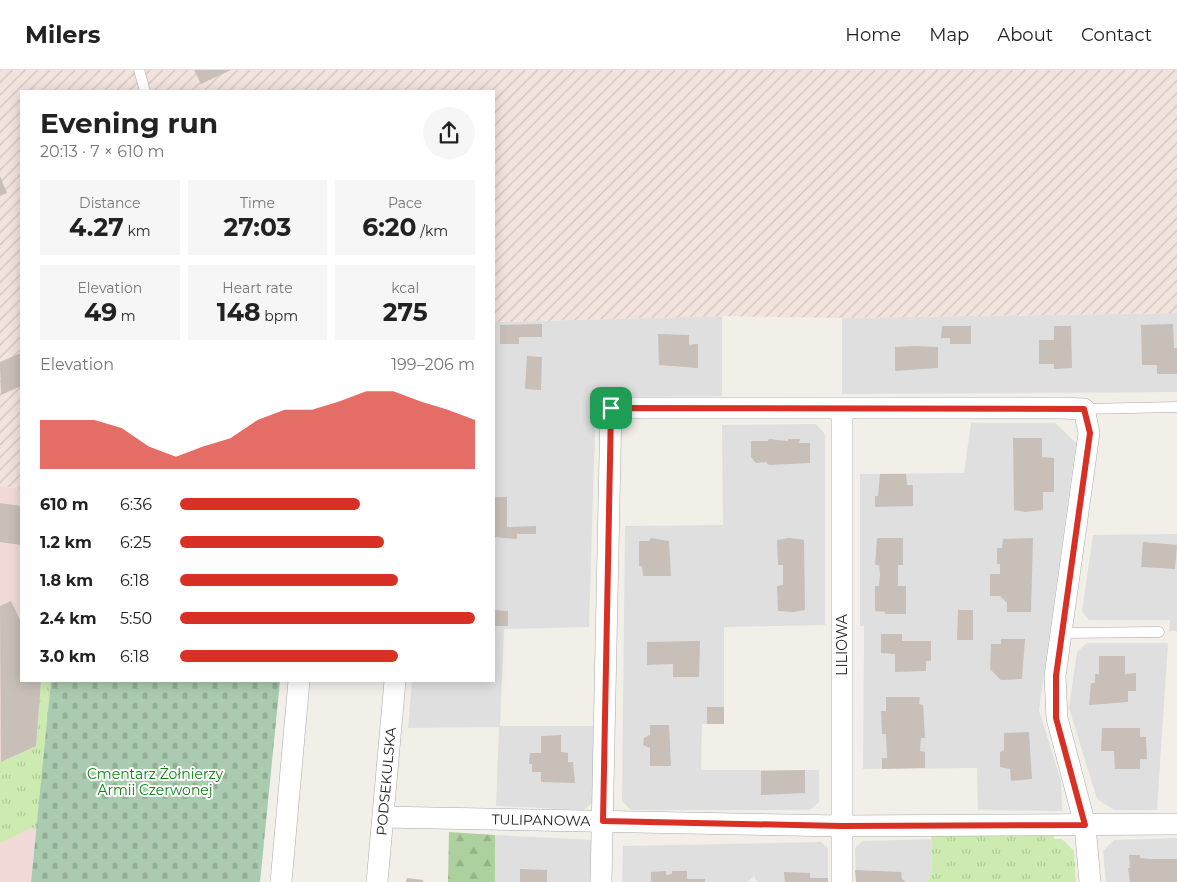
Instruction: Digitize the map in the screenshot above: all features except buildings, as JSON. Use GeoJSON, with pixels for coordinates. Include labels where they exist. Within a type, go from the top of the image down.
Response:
{"type":"FeatureCollection","features":[{"type":"Feature","properties":{"kind":"street"},"geometry":{"type":"LineString","coordinates":[[601,882],[611,408],[1084,409],[1090,433],[1056,676],[1056,718],[1085,825],[1090,882]]}},
{"type":"Feature","properties":{"kind":"street","name":"LILIOWA"},"geometry":{"type":"LineString","coordinates":[[842,409],[842,882]]}},
{"type":"Feature","properties":{"kind":"street"},"geometry":{"type":"LineString","coordinates":[[281,882],[299,682]]}},
{"type":"Feature","properties":{"kind":"street","name":"PODSEKULSKA"},"geometry":{"type":"LineString","coordinates":[[377,882],[395,682]]}},
{"type":"Feature","properties":{"kind":"street","name":"TULIPANOWA"},"geometry":{"type":"LineString","coordinates":[[383,817],[841,826],[1177,824]]}},
{"type":"Feature","properties":{"kind":"lane"},"geometry":{"type":"LineString","coordinates":[[140,70],[145,90]]}},
{"type":"Feature","properties":{"kind":"lane"},"geometry":{"type":"LineString","coordinates":[[1084,409],[1177,406]]}},
{"type":"Feature","properties":{"kind":"lane"},"geometry":{"type":"LineString","coordinates":[[1062,633],[1159,632]]}},
{"type":"Feature","properties":{"kind":"shaded area"},"geometry":{"type":"Polygon","coordinates":[[[0,70],[1177,70],[1177,313],[842,318],[722,316],[495,322],[495,90],[20,90],[20,489],[0,486],[0,70]]]}},
{"type":"Feature","properties":{"kind":"shaded area"},"geometry":{"type":"Polygon","coordinates":[[[1177,313],[1177,392],[842,394],[842,318],[1177,313]]]}},
{"type":"Feature","properties":{"kind":"shaded area"},"geometry":{"type":"Polygon","coordinates":[[[722,316],[722,396],[596,397],[589,627],[504,629],[500,726],[593,726],[593,802],[584,810],[496,806],[499,727],[408,728],[412,682],[495,682],[495,322],[722,316]]]}},
{"type":"Feature","properties":{"kind":"shaded area"},"geometry":{"type":"Polygon","coordinates":[[[971,423],[1055,423],[1076,443],[1039,710],[1061,781],[1062,811],[978,810],[977,768],[863,769],[864,626],[860,626],[860,474],[964,473],[971,423]]]}},
{"type":"Feature","properties":{"kind":"shaded area"},"geometry":{"type":"Polygon","coordinates":[[[816,424],[825,434],[825,625],[724,627],[724,724],[702,724],[701,770],[819,770],[819,802],[810,810],[631,810],[622,801],[625,526],[723,525],[722,425],[816,424]]]}},
{"type":"Feature","properties":{"kind":"shaded area"},"geometry":{"type":"Polygon","coordinates":[[[0,486],[20,489],[20,682],[51,682],[31,882],[0,882],[0,486]]]}},
{"type":"Feature","properties":{"kind":"shaded area"},"geometry":{"type":"Polygon","coordinates":[[[1177,534],[1177,631],[1169,631],[1170,620],[1089,620],[1082,612],[1093,535],[1177,534]]]}},
{"type":"Feature","properties":{"kind":"shaded area"},"geometry":{"type":"Polygon","coordinates":[[[1087,643],[1168,643],[1157,810],[1114,810],[1097,799],[1069,708],[1077,652],[1087,643]]]}},
{"type":"Feature","properties":{"kind":"shaded area"},"geometry":{"type":"Polygon","coordinates":[[[495,835],[593,840],[592,882],[495,882],[495,835]]]}},
{"type":"Feature","properties":{"kind":"shaded area"},"geometry":{"type":"Polygon","coordinates":[[[1177,838],[1177,882],[1106,882],[1103,851],[1114,840],[1177,838]]]}},
{"type":"Feature","properties":{"kind":"shaded area"},"geometry":{"type":"Polygon","coordinates":[[[931,839],[932,873],[927,882],[856,882],[855,848],[863,841],[931,839]]]}},
{"type":"Feature","properties":{"kind":"shaded area"},"geometry":{"type":"Polygon","coordinates":[[[821,842],[828,848],[828,882],[757,882],[754,876],[748,882],[622,882],[623,846],[821,842]]]}},
{"type":"Feature","properties":{"kind":"green space"},"geometry":{"type":"Polygon","coordinates":[[[41,682],[51,682],[38,824],[36,828],[31,828],[0,843],[0,759],[2,762],[36,746],[41,682]]]}},
{"type":"Feature","properties":{"kind":"green space","name":"Cmentarz Żołnierzy Armii Czerwonej"},"geometry":{"type":"Polygon","coordinates":[[[51,682],[280,682],[260,882],[31,882],[51,682]]]}},
{"type":"Feature","properties":{"kind":"green space"},"geometry":{"type":"Polygon","coordinates":[[[931,830],[1054,834],[1054,839],[1062,839],[1074,851],[1076,882],[927,882],[932,873],[931,830]]]}},
{"type":"Feature","properties":{"kind":"green space"},"geometry":{"type":"Polygon","coordinates":[[[449,832],[495,835],[495,882],[448,882],[449,832]]]}},
{"type":"Feature","properties":{"kind":"route"},"geometry":{"type":"LineString","coordinates":[[611,408],[1084,409],[1090,433],[1056,676],[1056,718],[1085,825],[841,826],[603,821],[611,408]]}}]}
